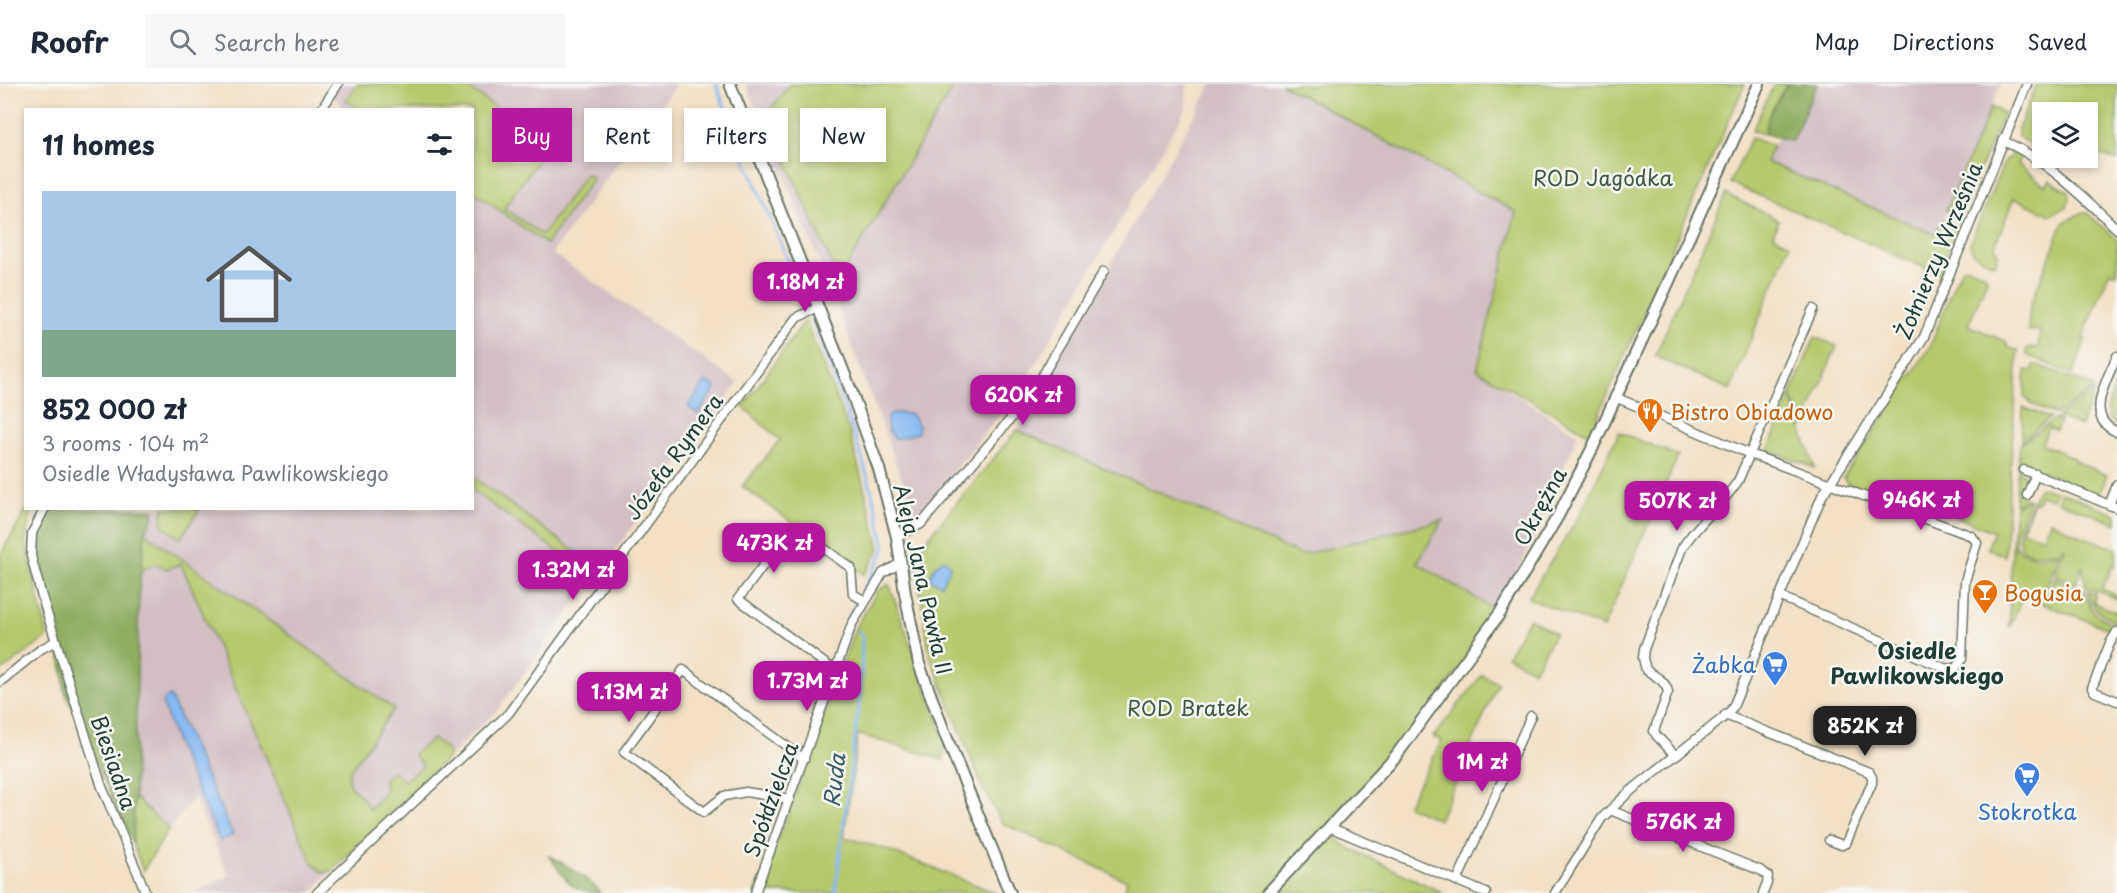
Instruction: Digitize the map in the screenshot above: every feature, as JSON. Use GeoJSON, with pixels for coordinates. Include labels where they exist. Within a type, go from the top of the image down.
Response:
{"type":"FeatureCollection","features":[{"type":"Feature","properties":{"kind":"street"},"geometry":{"type":"LineString","coordinates":[[322,108],[338,84]]}},
{"type":"Feature","properties":{"kind":"street","name":"Aleja Jana Pawła II"},"geometry":{"type":"LineString","coordinates":[[730,84],[879,469],[897,537],[919,664],[1004,879],[1012,893]]}},
{"type":"Feature","properties":{"kind":"street","name":"Okrężna"},"geometry":{"type":"LineString","coordinates":[[1268,893],[1395,757],[1496,620],[1558,516],[1759,84]]}},
{"type":"Feature","properties":{"kind":"street","name":"Żołnierzy Września"},"geometry":{"type":"LineString","coordinates":[[1555,893],[1594,830],[1610,810],[1733,707],[1815,508],[1924,337],[2027,84]]}},
{"type":"Feature","properties":{"kind":"street"},"geometry":{"type":"LineString","coordinates":[[2003,141],[2026,152],[2117,229]]}},
{"type":"Feature","properties":{"kind":"street"},"geometry":{"type":"LineString","coordinates":[[897,537],[921,524],[1026,401],[1104,271]]}},
{"type":"Feature","properties":{"kind":"street","name":"Józefa Rymera"},"geometry":{"type":"LineString","coordinates":[[317,893],[327,889],[508,714],[796,318],[818,308]]}},
{"type":"Feature","properties":{"kind":"street"},"geometry":{"type":"LineString","coordinates":[[1675,755],[1654,731],[1668,692],[1663,682],[1646,670],[1643,658],[1644,649],[1682,548],[1728,496],[1738,481],[1813,309]]}},
{"type":"Feature","properties":{"kind":"street"},"geometry":{"type":"LineString","coordinates":[[2117,356],[2098,410],[2099,417],[2104,424],[2117,432]]}},
{"type":"Feature","properties":{"kind":"street"},"geometry":{"type":"LineString","coordinates":[[1615,397],[1750,454],[1975,539],[1976,550],[1965,581],[1962,659],[1955,669],[1944,668],[1779,596]]}},
{"type":"Feature","properties":{"kind":"street"},"geometry":{"type":"LineString","coordinates":[[2024,470],[2113,506],[2117,485]]}},
{"type":"Feature","properties":{"kind":"street"},"geometry":{"type":"LineString","coordinates":[[2027,495],[2036,474]]}},
{"type":"Feature","properties":{"kind":"street","name":"Biesiadna"},"geometry":{"type":"LineString","coordinates":[[44,510],[32,533],[31,556],[102,787],[146,893]]}},
{"type":"Feature","properties":{"kind":"street"},"geometry":{"type":"LineString","coordinates":[[835,671],[738,599],[793,525],[851,568],[853,594],[865,601]]}},
{"type":"Feature","properties":{"kind":"street","name":"Spółdzielcza"},"geometry":{"type":"LineString","coordinates":[[754,893],[852,624],[883,573],[901,563]]}},
{"type":"Feature","properties":{"kind":"street"},"geometry":{"type":"LineString","coordinates":[[2117,632],[2110,643],[2092,688],[2117,701]]}},
{"type":"Feature","properties":{"kind":"street"},"geometry":{"type":"LineString","coordinates":[[0,682],[41,649],[56,641]]}},
{"type":"Feature","properties":{"kind":"street"},"geometry":{"type":"LineString","coordinates":[[789,799],[746,792],[724,796],[704,812],[624,752],[683,670],[804,759]]}},
{"type":"Feature","properties":{"kind":"street"},"geometry":{"type":"LineString","coordinates":[[1725,715],[1869,772],[1872,783],[1846,843],[1842,845],[1829,840]]}},
{"type":"Feature","properties":{"kind":"street"},"geometry":{"type":"LineString","coordinates":[[1457,881],[1531,716]]}},
{"type":"Feature","properties":{"kind":"street"},"geometry":{"type":"LineString","coordinates":[[1610,810],[1762,871],[1768,876],[1763,893]]}},
{"type":"Feature","properties":{"kind":"street"},"geometry":{"type":"LineString","coordinates":[[1329,827],[1486,893]]}},
{"type":"Feature","properties":{"kind":"shaded area"},"geometry":{"type":"Polygon","coordinates":[[[331,84],[676,84],[658,108],[584,108],[584,162],[619,162],[552,253],[738,383],[495,713],[395,806],[311,893],[192,893],[229,876],[194,797],[169,829],[134,797],[139,592],[145,533],[153,518],[153,510],[474,510],[474,108],[340,108],[342,104],[325,92],[331,84]]]}},
{"type":"Feature","properties":{"kind":"shaded area"},"geometry":{"type":"Polygon","coordinates":[[[746,84],[1187,84],[1186,109],[1019,392],[916,517],[831,290],[778,162],[788,162],[788,108],[756,108],[746,84]]]}},
{"type":"Feature","properties":{"kind":"shaded area"},"geometry":{"type":"Polygon","coordinates":[[[1212,84],[1281,84],[1516,212],[1477,370],[1578,435],[1500,613],[1417,562],[1442,520],[1301,555],[1017,430],[1212,84]]]}},
{"type":"Feature","properties":{"kind":"shaded area"},"geometry":{"type":"Polygon","coordinates":[[[1806,84],[2001,84],[1934,234],[1765,161],[1806,84]]]}},
{"type":"Feature","properties":{"kind":"green space"},"geometry":{"type":"Polygon","coordinates":[[[357,84],[463,84],[496,108],[492,108],[492,162],[537,162],[504,208],[542,235],[586,174],[593,178],[546,244],[474,192],[474,108],[358,108],[346,100],[357,84]]]}},
{"type":"Feature","properties":{"kind":"green space"},"geometry":{"type":"Polygon","coordinates":[[[790,84],[955,84],[839,280],[787,162],[788,108],[771,108],[790,84]]]}},
{"type":"Feature","properties":{"kind":"green space","name":"ROD Jagódka"},"geometry":{"type":"Polygon","coordinates":[[[1281,84],[1745,84],[1590,434],[1477,370],[1516,212],[1281,84]]]}},
{"type":"Feature","properties":{"kind":"green space"},"geometry":{"type":"Polygon","coordinates":[[[1774,84],[1787,84],[1770,114],[1765,134],[1752,131],[1774,84]]]}},
{"type":"Feature","properties":{"kind":"green space"},"geometry":{"type":"Polygon","coordinates":[[[1787,84],[1817,84],[1792,141],[1765,134],[1770,114],[1787,84]]]}},
{"type":"Feature","properties":{"kind":"green space"},"geometry":{"type":"Polygon","coordinates":[[[2037,84],[2117,84],[2117,161],[2098,153],[2098,102],[2032,102],[2032,147],[2018,136],[2018,129],[2037,84]]]}},
{"type":"Feature","properties":{"kind":"green space"},"geometry":{"type":"Polygon","coordinates":[[[1991,107],[2004,113],[1959,217],[1946,211],[1991,107]]]}},
{"type":"Feature","properties":{"kind":"green space"},"geometry":{"type":"Polygon","coordinates":[[[1751,138],[1773,146],[1766,162],[1934,234],[1943,219],[1957,226],[1939,274],[1730,183],[1751,138]]]}},
{"type":"Feature","properties":{"kind":"green space"},"geometry":{"type":"Polygon","coordinates":[[[2011,152],[2021,157],[2017,163],[2045,186],[2050,180],[2069,192],[2070,198],[2067,207],[2050,215],[2014,198],[1994,248],[1999,254],[1995,264],[1976,254],[1970,243],[2003,165],[2006,159],[2010,158],[2011,152]]]}},
{"type":"Feature","properties":{"kind":"green space"},"geometry":{"type":"Polygon","coordinates":[[[1726,194],[1779,220],[1773,235],[1790,244],[1730,390],[1655,356],[1726,194]]]}},
{"type":"Feature","properties":{"kind":"green space"},"geometry":{"type":"Polygon","coordinates":[[[2082,212],[2087,213],[2117,239],[2117,274],[2110,271],[2083,338],[2086,339],[2073,374],[2027,355],[2027,348],[2038,348],[2040,331],[2028,330],[2030,306],[2063,223],[2082,212]]]}},
{"type":"Feature","properties":{"kind":"green space"},"geometry":{"type":"Polygon","coordinates":[[[1967,267],[1985,274],[1987,280],[1968,325],[2007,342],[2007,347],[2018,351],[2005,556],[1987,548],[1994,532],[1896,493],[1893,501],[1848,484],[1843,478],[1930,347],[1954,284],[1962,268],[1967,267]]]}},
{"type":"Feature","properties":{"kind":"green space"},"geometry":{"type":"Polygon","coordinates":[[[805,320],[849,430],[880,549],[864,575],[742,486],[780,440],[743,407],[805,320]]]}},
{"type":"Feature","properties":{"kind":"green space"},"geometry":{"type":"Polygon","coordinates":[[[1815,337],[1837,346],[1803,427],[1791,393],[1815,337]]]}},
{"type":"Feature","properties":{"kind":"green space"},"geometry":{"type":"Polygon","coordinates":[[[2034,364],[2093,386],[2093,389],[2056,414],[2043,410],[2024,398],[2026,370],[2033,371],[2034,364]]]}},
{"type":"Feature","properties":{"kind":"green space"},"geometry":{"type":"Polygon","coordinates":[[[2117,381],[2117,425],[2110,421],[2107,410],[2117,381]]]}},
{"type":"Feature","properties":{"kind":"green space"},"geometry":{"type":"Polygon","coordinates":[[[2094,391],[2081,426],[2058,417],[2061,414],[2094,391]]]}},
{"type":"Feature","properties":{"kind":"green space"},"geometry":{"type":"Polygon","coordinates":[[[1790,396],[1815,468],[1768,450],[1790,396]]]}},
{"type":"Feature","properties":{"kind":"green space"},"geometry":{"type":"Polygon","coordinates":[[[2023,407],[2050,418],[2021,441],[2021,440],[2023,407]]]}},
{"type":"Feature","properties":{"kind":"green space"},"geometry":{"type":"Polygon","coordinates":[[[2055,419],[2060,421],[2056,431],[2048,428],[2042,444],[2107,475],[2099,495],[2021,463],[2020,471],[2026,483],[2022,497],[2026,498],[2015,504],[2020,444],[2055,419]]]}},
{"type":"Feature","properties":{"kind":"green space","name":"ROD Bratek"},"geometry":{"type":"Polygon","coordinates":[[[1017,430],[1301,555],[1443,520],[1417,563],[1500,613],[1395,757],[1268,893],[1124,893],[1127,881],[1002,823],[982,786],[930,655],[914,555],[1017,430]]]}},
{"type":"Feature","properties":{"kind":"green space"},"geometry":{"type":"Polygon","coordinates":[[[1619,432],[1678,456],[1603,628],[1528,598],[1577,520],[1619,432]]]}},
{"type":"Feature","properties":{"kind":"green space"},"geometry":{"type":"Polygon","coordinates":[[[474,478],[601,570],[595,578],[474,492],[474,478]]]}},
{"type":"Feature","properties":{"kind":"green space"},"geometry":{"type":"Polygon","coordinates":[[[2042,488],[2057,491],[2053,499],[2040,495],[2037,503],[2034,502],[2022,530],[2043,538],[2050,521],[2081,536],[2117,549],[2115,566],[2113,565],[2102,589],[2117,596],[2117,599],[2086,587],[2082,567],[2076,583],[2055,575],[2065,548],[2063,547],[2061,552],[2033,554],[2021,549],[2019,537],[2021,531],[2037,490],[2042,488]]]}},
{"type":"Feature","properties":{"kind":"green space"},"geometry":{"type":"Polygon","coordinates":[[[2061,492],[2117,515],[2117,524],[2057,501],[2061,492]]]}},
{"type":"Feature","properties":{"kind":"green space"},"geometry":{"type":"Polygon","coordinates":[[[2029,499],[2016,534],[2015,545],[2012,545],[2015,506],[2029,499]]]}},
{"type":"Feature","properties":{"kind":"green space"},"geometry":{"type":"Polygon","coordinates":[[[26,510],[32,510],[25,541],[48,637],[0,672],[0,555],[26,510]]]}},
{"type":"Feature","properties":{"kind":"green space"},"geometry":{"type":"Polygon","coordinates":[[[53,510],[153,510],[153,518],[145,533],[139,592],[133,845],[64,689],[39,548],[39,532],[53,510]]]}},
{"type":"Feature","properties":{"kind":"green space"},"geometry":{"type":"Polygon","coordinates":[[[163,510],[199,510],[180,539],[162,525],[163,510]]]}},
{"type":"Feature","properties":{"kind":"green space"},"geometry":{"type":"Polygon","coordinates":[[[145,533],[394,709],[349,772],[350,787],[361,796],[369,809],[385,793],[384,779],[393,771],[404,781],[423,766],[413,754],[433,739],[450,755],[332,871],[322,872],[312,862],[181,564],[166,569],[154,565],[141,571],[145,533]]]}},
{"type":"Feature","properties":{"kind":"green space"},"geometry":{"type":"Polygon","coordinates":[[[2012,547],[2017,547],[2019,551],[2036,557],[2060,554],[2044,593],[2048,594],[2054,578],[2084,589],[2093,611],[2113,624],[2109,629],[2023,596],[2009,628],[2012,547]]]}},
{"type":"Feature","properties":{"kind":"green space"},"geometry":{"type":"Polygon","coordinates":[[[889,584],[945,740],[943,760],[858,734],[844,837],[885,849],[996,893],[755,893],[786,820],[856,626],[878,590],[889,584]]]}},
{"type":"Feature","properties":{"kind":"green space"},"geometry":{"type":"Polygon","coordinates":[[[2088,591],[2095,594],[2094,603],[2117,612],[2115,621],[2097,610],[2091,602],[2088,591]]]}},
{"type":"Feature","properties":{"kind":"green space"},"geometry":{"type":"Polygon","coordinates":[[[1529,618],[1555,633],[1534,671],[1507,656],[1529,618]]]}},
{"type":"Feature","properties":{"kind":"green space"},"geometry":{"type":"Polygon","coordinates":[[[1482,675],[1498,683],[1439,820],[1407,806],[1442,740],[1433,737],[1482,675]]]}},
{"type":"Feature","properties":{"kind":"green space"},"geometry":{"type":"Polygon","coordinates":[[[134,797],[169,829],[143,871],[133,845],[134,797]]]}},
{"type":"Feature","properties":{"kind":"green space"},"geometry":{"type":"Polygon","coordinates":[[[1334,836],[1347,847],[1443,893],[1280,893],[1334,836]]]}},
{"type":"Feature","properties":{"kind":"green space"},"geometry":{"type":"Polygon","coordinates":[[[549,856],[585,879],[600,893],[582,890],[569,883],[549,856]]]}},
{"type":"Feature","properties":{"kind":"water"},"geometry":{"type":"Polygon","coordinates":[[[706,381],[716,388],[698,414],[688,407],[706,381]]]}},
{"type":"Feature","properties":{"kind":"water"},"geometry":{"type":"Polygon","coordinates":[[[894,413],[911,414],[919,426],[918,433],[895,439],[888,430],[887,418],[894,413]]]}},
{"type":"Feature","properties":{"kind":"water"},"geometry":{"type":"Polygon","coordinates":[[[945,559],[950,565],[941,585],[930,579],[935,567],[945,559]]]}},
{"type":"Feature","properties":{"kind":"water"},"geometry":{"type":"Polygon","coordinates":[[[170,696],[233,835],[220,841],[178,748],[162,702],[170,696]]]}},
{"type":"Feature","properties":{"kind":"waterway"},"geometry":{"type":"LineString","coordinates":[[716,84],[743,155],[807,304]]}},
{"type":"Feature","properties":{"kind":"waterway"},"geometry":{"type":"LineString","coordinates":[[812,320],[863,462],[885,549],[863,590]]}},
{"type":"Feature","properties":{"kind":"waterway"},"geometry":{"type":"LineString","coordinates":[[848,620],[855,604]]}},
{"type":"Feature","properties":{"kind":"waterway","name":"Ruda"},"geometry":{"type":"LineString","coordinates":[[835,893],[861,690],[862,636],[858,631]]}},
{"type":"Feature","properties":{"kind":"place","name":"Bistro Obiadowo"},"geometry":{"type":"Point","coordinates":[1650,434]}},
{"type":"Feature","properties":{"kind":"place","name":"Bogusia"},"geometry":{"type":"Point","coordinates":[1985,615]}},
{"type":"Feature","properties":{"kind":"place","name":"Żabka"},"geometry":{"type":"Point","coordinates":[1775,687]}},
{"type":"Feature","properties":{"kind":"place","name":"Stokrotka"},"geometry":{"type":"Point","coordinates":[2027,798]}},
{"type":"Feature","properties":{"kind":"district","name":"Osiedle Pawlikowskiego"},"geometry":{"type":"Point","coordinates":[1917,662]}}]}
